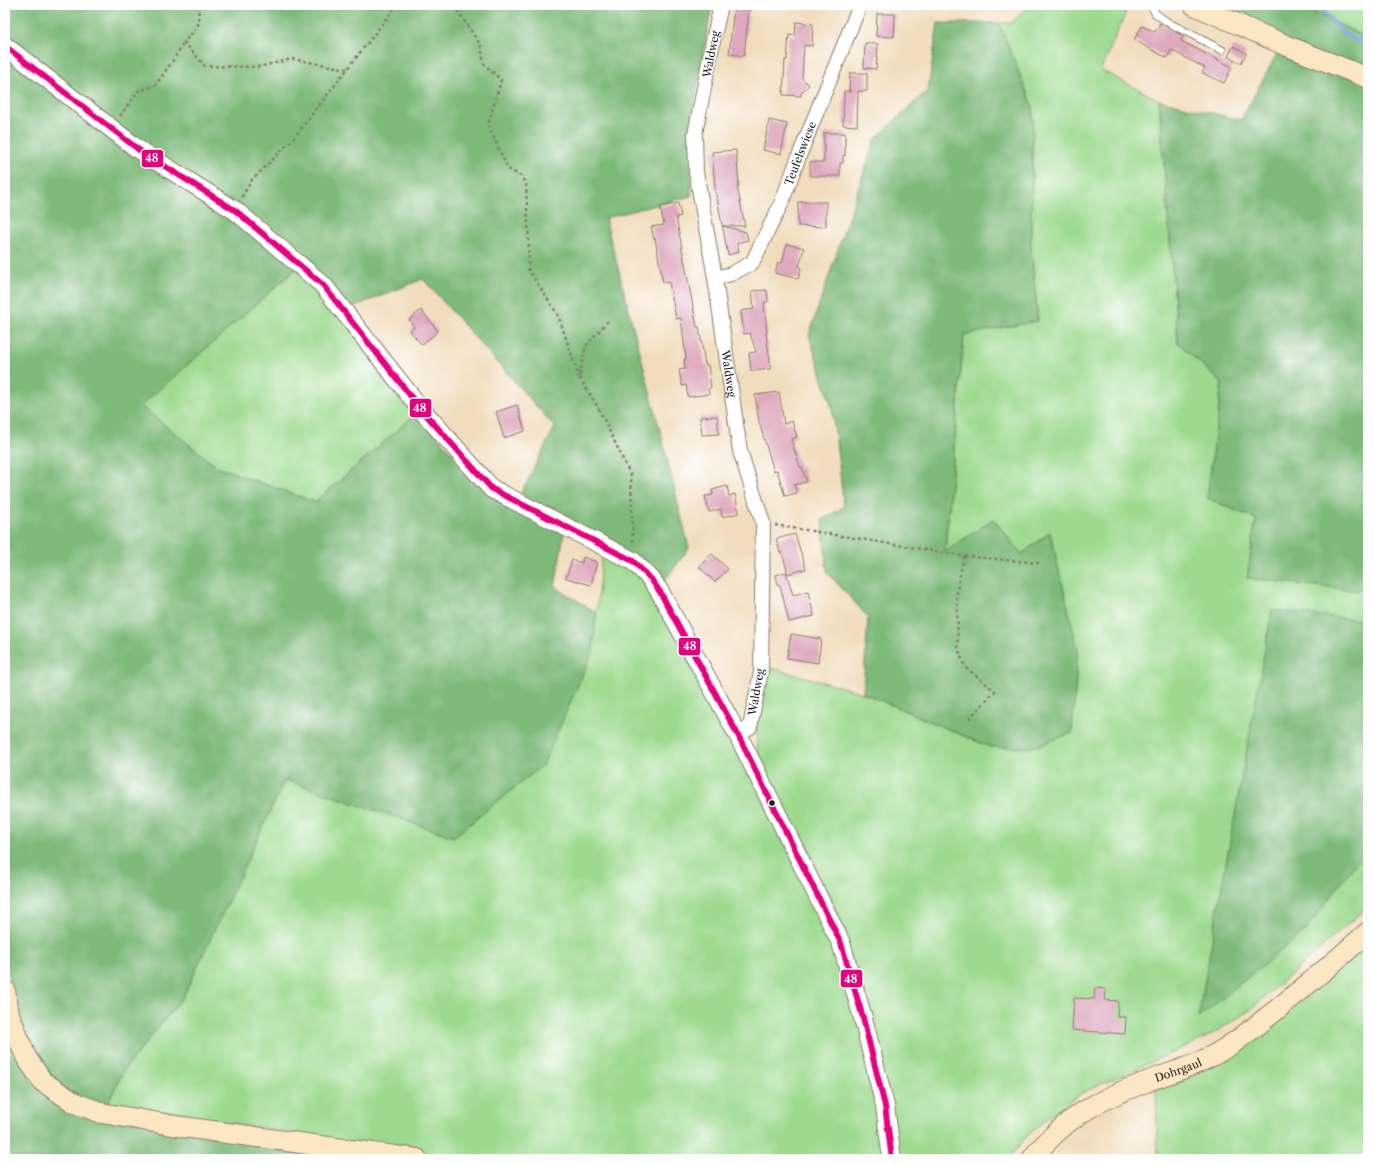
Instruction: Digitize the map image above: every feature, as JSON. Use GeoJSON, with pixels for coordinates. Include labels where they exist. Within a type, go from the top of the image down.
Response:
{"type":"FeatureCollection","features":[{"type":"Feature","properties":{"kind":"main road"},"geometry":{"type":"LineString","coordinates":[[1194,5],[1270,39],[1368,78]]}},
{"type":"Feature","properties":{"kind":"main road","name":"Dohrgaul"},"geometry":{"type":"LineString","coordinates":[[1032,1159],[1042,1147],[1068,1122],[1096,1103],[1144,1082],[1205,1060],[1228,1046],[1322,973],[1368,932]]}},
{"type":"Feature","properties":{"kind":"main road"},"geometry":{"type":"LineString","coordinates":[[5,990],[10,1014],[26,1057],[43,1082],[75,1103],[102,1113],[183,1127],[417,1159]]}},
{"type":"Feature","properties":{"kind":"street","name":"Waldweg"},"geometry":{"type":"LineString","coordinates":[[721,5],[712,41],[695,134],[696,172],[715,278],[740,451],[763,523],[761,672],[750,727],[738,735]]}},
{"type":"Feature","properties":{"kind":"street","name":"Teufelswiese"},"geometry":{"type":"LineString","coordinates":[[715,278],[731,274],[752,263],[781,204],[860,5]]}},
{"type":"Feature","properties":{"kind":"street"},"geometry":{"type":"LineString","coordinates":[[5,46],[139,150],[236,211],[323,285],[420,408],[492,489],[633,561],[651,579],[660,592],[738,735],[841,943],[863,1018],[885,1106],[892,1159]]}},
{"type":"Feature","properties":{"kind":"lane"},"geometry":{"type":"LineString","coordinates":[[1151,5],[1155,13],[1167,22],[1222,50]]}},
{"type":"Feature","properties":{"kind":"path"},"geometry":{"type":"LineString","coordinates":[[113,130],[122,112],[138,91],[155,86],[184,42],[198,26],[200,5]]}},
{"type":"Feature","properties":{"kind":"path"},"geometry":{"type":"LineString","coordinates":[[236,211],[238,204],[251,181],[293,139],[397,5]]}},
{"type":"Feature","properties":{"kind":"path"},"geometry":{"type":"LineString","coordinates":[[454,5],[481,46],[484,64],[501,80],[488,125],[508,169],[521,176],[526,185],[529,248],[528,269],[558,315],[579,377],[600,409],[631,476],[633,561]]}},
{"type":"Feature","properties":{"kind":"path"},"geometry":{"type":"LineString","coordinates":[[184,42],[205,66],[258,67],[292,59],[347,69]]}},
{"type":"Feature","properties":{"kind":"path"},"geometry":{"type":"LineString","coordinates":[[579,377],[586,346],[608,321]]}},
{"type":"Feature","properties":{"kind":"path"},"geometry":{"type":"LineString","coordinates":[[763,523],[964,556],[1039,563]]}},
{"type":"Feature","properties":{"kind":"path"},"geometry":{"type":"LineString","coordinates":[[964,556],[957,590],[958,648],[965,667],[994,691],[968,720]]}},
{"type":"Feature","properties":{"kind":"green space"},"geometry":{"type":"Polygon","coordinates":[[[5,5],[712,5],[691,120],[691,196],[605,218],[689,548],[661,586],[519,497],[555,427],[423,279],[348,309],[296,269],[141,406],[217,467],[315,502],[417,413],[488,494],[564,533],[555,587],[596,612],[593,651],[543,765],[454,837],[285,780],[183,997],[123,1071],[107,1105],[74,1096],[49,1077],[32,1052],[15,1009],[5,956],[5,5]]]}},
{"type":"Feature","properties":{"kind":"green space"},"geometry":{"type":"Polygon","coordinates":[[[1030,5],[1114,5],[1126,12],[1101,70],[1159,100],[1178,343],[1222,383],[1207,498],[1256,519],[1248,578],[1368,592],[1368,903],[1365,909],[1250,1010],[1211,1035],[1082,1093],[1053,1113],[1027,1136],[1008,1159],[899,1159],[869,1017],[763,774],[758,755],[756,727],[768,667],[863,693],[990,747],[1050,532],[1022,554],[993,520],[945,553],[964,334],[1038,320],[1031,246],[1033,107],[999,23],[1011,23],[1030,5]]]}},
{"type":"Feature","properties":{"kind":"green space"},"geometry":{"type":"Polygon","coordinates":[[[1226,5],[1298,5],[1368,38],[1368,592],[1247,578],[1256,519],[1207,498],[1222,383],[1178,343],[1159,100],[1241,120],[1279,50],[1222,12],[1226,5]]]}},
{"type":"Feature","properties":{"kind":"green space"},"geometry":{"type":"Polygon","coordinates":[[[1298,5],[1368,5],[1368,38],[1298,5]]]}},
{"type":"Feature","properties":{"kind":"green space"},"geometry":{"type":"Polygon","coordinates":[[[938,23],[999,23],[1033,107],[1031,246],[1038,321],[964,335],[945,552],[993,519],[1022,554],[1050,532],[1078,650],[1072,733],[1031,748],[990,747],[863,693],[868,617],[827,572],[822,520],[844,507],[832,408],[809,335],[875,139],[928,90],[938,23]]]}},
{"type":"Feature","properties":{"kind":"green space"},"geometry":{"type":"Polygon","coordinates":[[[296,269],[339,313],[417,413],[315,502],[217,467],[140,406],[296,269]]]}},
{"type":"Feature","properties":{"kind":"green space"},"geometry":{"type":"Polygon","coordinates":[[[602,552],[642,576],[742,758],[835,944],[860,1018],[886,1159],[465,1159],[107,1105],[123,1071],[183,997],[285,779],[454,837],[593,651],[602,552]]]}},
{"type":"Feature","properties":{"kind":"green space"},"geometry":{"type":"Polygon","coordinates":[[[1272,610],[1368,621],[1368,847],[1304,932],[1198,1018],[1272,610]]]}},
{"type":"Feature","properties":{"kind":"green space"},"geometry":{"type":"Polygon","coordinates":[[[1368,935],[1368,1159],[1158,1159],[1156,1089],[1368,935]]]}},
{"type":"Feature","properties":{"kind":"green space"},"geometry":{"type":"Polygon","coordinates":[[[5,1019],[76,1110],[362,1159],[5,1159],[5,1019]]]}},
{"type":"Feature","properties":{"kind":"building"},"geometry":{"type":"Polygon","coordinates":[[[734,8],[749,10],[744,56],[729,54],[734,8]]]}},
{"type":"Feature","properties":{"kind":"building"},"geometry":{"type":"Polygon","coordinates":[[[877,14],[895,14],[894,37],[876,36],[877,14]]]}},
{"type":"Feature","properties":{"kind":"building"},"geometry":{"type":"Polygon","coordinates":[[[796,22],[813,24],[812,46],[804,45],[802,78],[809,85],[801,93],[801,96],[783,95],[785,60],[787,60],[789,35],[795,36],[796,22]]]}},
{"type":"Feature","properties":{"kind":"building"},"geometry":{"type":"Polygon","coordinates":[[[1160,23],[1183,36],[1181,41],[1232,67],[1224,83],[1202,73],[1205,68],[1171,50],[1167,58],[1134,40],[1142,26],[1155,32],[1160,23]]]}},
{"type":"Feature","properties":{"kind":"building"},"geometry":{"type":"Polygon","coordinates":[[[865,43],[878,44],[876,69],[864,68],[865,43]]]}},
{"type":"Feature","properties":{"kind":"building"},"geometry":{"type":"Polygon","coordinates":[[[1233,46],[1246,53],[1241,63],[1228,57],[1233,46]]]}},
{"type":"Feature","properties":{"kind":"building"},"geometry":{"type":"Polygon","coordinates":[[[850,73],[867,73],[867,91],[858,91],[857,126],[843,125],[844,91],[849,91],[850,73]]]}},
{"type":"Feature","properties":{"kind":"building"},"geometry":{"type":"Polygon","coordinates":[[[769,120],[787,124],[781,154],[763,150],[769,120]]]}},
{"type":"Feature","properties":{"kind":"building"},"geometry":{"type":"Polygon","coordinates":[[[824,133],[845,133],[845,156],[843,155],[843,163],[840,163],[840,176],[810,176],[810,162],[824,162],[824,133]]]}},
{"type":"Feature","properties":{"kind":"building"},"geometry":{"type":"Polygon","coordinates":[[[736,150],[739,186],[737,186],[745,226],[723,226],[746,232],[748,240],[737,243],[739,252],[728,255],[715,188],[712,152],[736,150]]]}},
{"type":"Feature","properties":{"kind":"building"},"geometry":{"type":"Polygon","coordinates":[[[798,202],[826,202],[826,227],[798,226],[798,202]]]}},
{"type":"Feature","properties":{"kind":"building"},"geometry":{"type":"Polygon","coordinates":[[[678,203],[681,216],[676,217],[697,327],[699,327],[705,365],[708,365],[711,387],[708,389],[709,394],[688,397],[686,385],[682,386],[679,370],[685,369],[684,359],[686,359],[681,318],[676,319],[669,282],[663,283],[655,238],[654,239],[651,227],[664,225],[660,207],[678,203]]]}},
{"type":"Feature","properties":{"kind":"building"},"geometry":{"type":"Polygon","coordinates":[[[787,244],[804,248],[799,267],[801,268],[798,279],[775,273],[778,262],[782,263],[787,244]]]}},
{"type":"Feature","properties":{"kind":"building"},"geometry":{"type":"Polygon","coordinates":[[[767,290],[768,302],[764,302],[766,333],[771,369],[751,371],[749,353],[756,352],[750,333],[744,334],[741,311],[754,309],[752,291],[767,290]]]}},
{"type":"Feature","properties":{"kind":"building"},"geometry":{"type":"Polygon","coordinates":[[[421,310],[438,331],[422,345],[410,331],[414,327],[409,320],[421,310]]]}},
{"type":"Feature","properties":{"kind":"building"},"geometry":{"type":"Polygon","coordinates":[[[779,392],[784,424],[792,421],[797,437],[791,439],[800,467],[802,467],[807,482],[794,485],[797,493],[785,496],[777,470],[774,471],[759,422],[755,395],[779,392]]]}},
{"type":"Feature","properties":{"kind":"building"},"geometry":{"type":"Polygon","coordinates":[[[517,405],[525,431],[504,438],[496,412],[517,405]]]}},
{"type":"Feature","properties":{"kind":"building"},"geometry":{"type":"Polygon","coordinates":[[[717,416],[719,434],[702,435],[700,417],[717,416]]]}},
{"type":"Feature","properties":{"kind":"building"},"geometry":{"type":"Polygon","coordinates":[[[727,486],[729,496],[735,494],[739,513],[722,517],[721,509],[709,512],[705,496],[713,495],[712,490],[727,486]]]}},
{"type":"Feature","properties":{"kind":"building"},"geometry":{"type":"Polygon","coordinates":[[[795,534],[806,569],[788,574],[782,552],[780,553],[776,539],[795,534]]]}},
{"type":"Feature","properties":{"kind":"building"},"geometry":{"type":"Polygon","coordinates":[[[712,554],[728,569],[715,582],[699,567],[712,554]]]}},
{"type":"Feature","properties":{"kind":"building"},"geometry":{"type":"Polygon","coordinates":[[[583,557],[597,562],[591,585],[566,578],[572,560],[582,563],[583,557]]]}},
{"type":"Feature","properties":{"kind":"building"},"geometry":{"type":"Polygon","coordinates":[[[786,572],[793,595],[808,591],[814,616],[789,622],[776,575],[786,572]]]}},
{"type":"Feature","properties":{"kind":"building"},"geometry":{"type":"Polygon","coordinates":[[[791,634],[821,639],[818,663],[787,658],[791,634]]]}},
{"type":"Feature","properties":{"kind":"building"},"geometry":{"type":"Polygon","coordinates":[[[1095,988],[1106,989],[1105,1000],[1118,1001],[1117,1017],[1126,1017],[1125,1034],[1072,1030],[1074,998],[1094,999],[1095,988]]]}},
{"type":"Feature","properties":{"kind":"waterway"},"geometry":{"type":"LineString","coordinates":[[1314,5],[1343,33],[1368,46]]}},
{"type":"Feature","properties":{"kind":"transit line","name":"48"},"geometry":{"type":"LineString","coordinates":[[5,46],[139,150],[236,211],[323,285],[420,408],[492,489],[633,561],[651,579],[660,592],[738,735],[841,943],[863,1018],[885,1106],[892,1159]]}}]}
